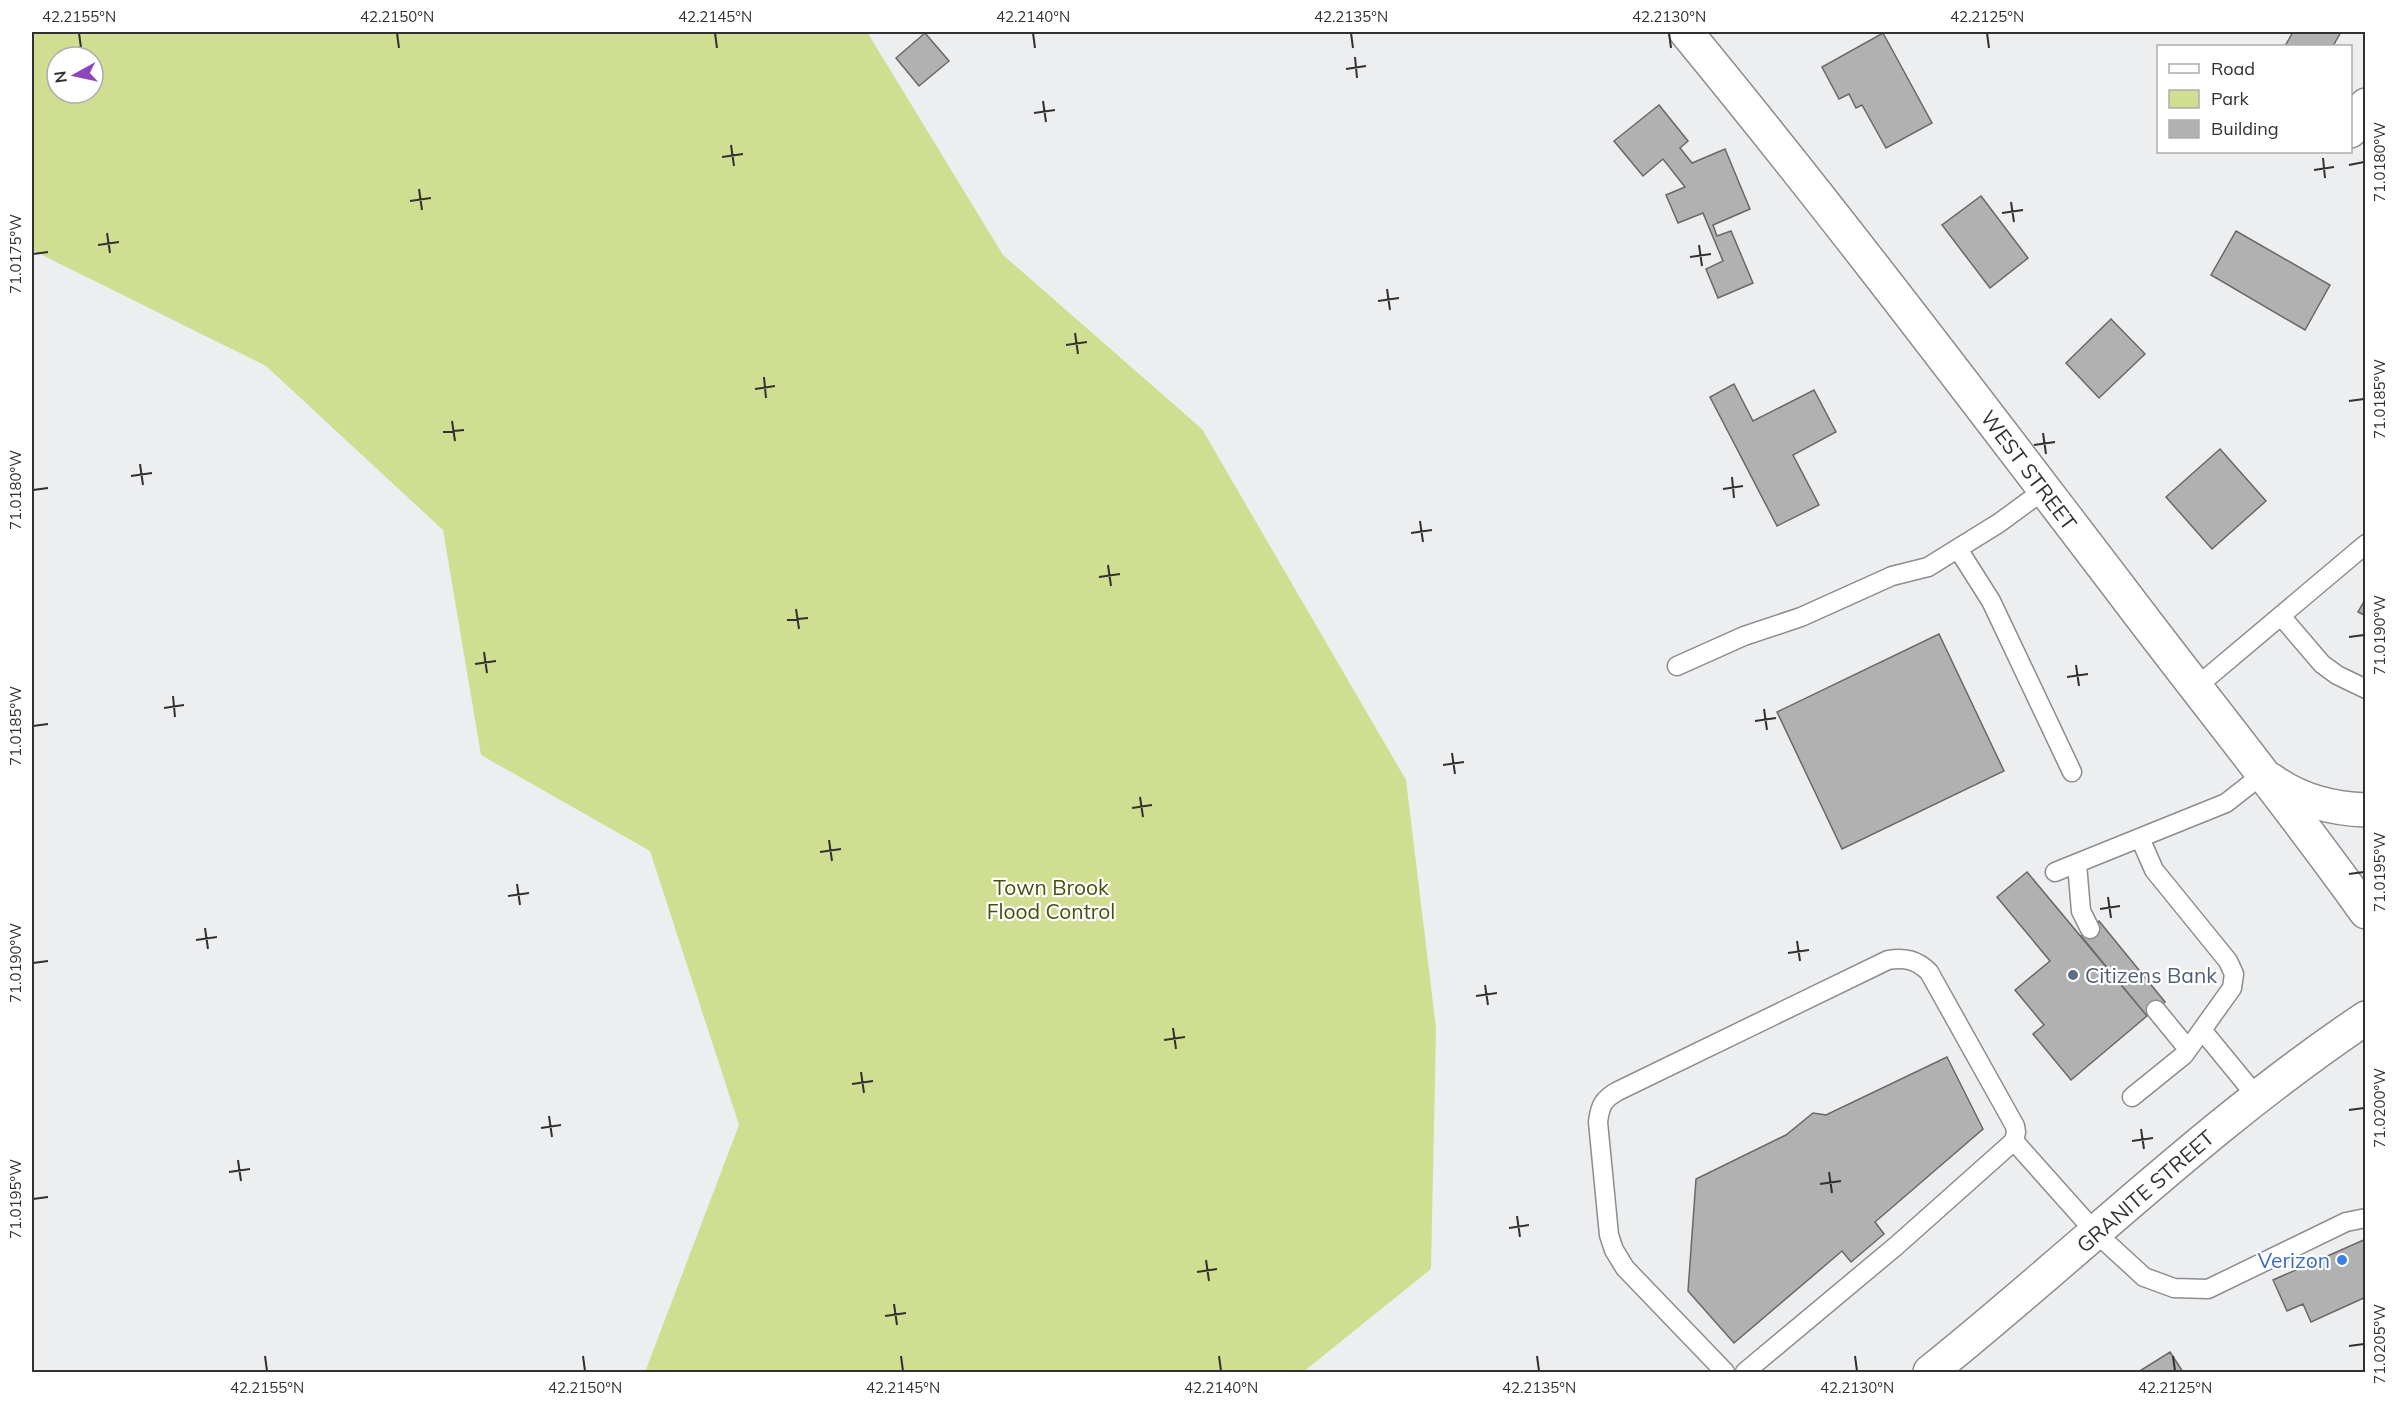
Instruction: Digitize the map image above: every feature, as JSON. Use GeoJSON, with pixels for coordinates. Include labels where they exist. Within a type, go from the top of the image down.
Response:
{"type":"FeatureCollection","features":[{"type":"Feature","properties":{"kind":"street","name":"WEST STREET"},"geometry":{"type":"LineString","coordinates":[[1686,32],[1905,307],[2366,912]]}},
{"type":"Feature","properties":{"kind":"street"},"geometry":{"type":"LineString","coordinates":[[2352,128],[2366,105]]}},
{"type":"Feature","properties":{"kind":"street"},"geometry":{"type":"LineString","coordinates":[[2263,774],[2277,784],[2312,800],[2333,806],[2366,810]]}},
{"type":"Feature","properties":{"kind":"street","name":"GRANITE STREET"},"geometry":{"type":"LineString","coordinates":[[1930,1372],[1994,1322],[2257,1096],[2366,1018]]}},
{"type":"Feature","properties":{"kind":"lane"},"geometry":{"type":"LineString","coordinates":[[1677,666],[1744,636],[1802,617],[1892,576],[1928,567],[1999,523],[2044,490]]}},
{"type":"Feature","properties":{"kind":"lane"},"geometry":{"type":"LineString","coordinates":[[2195,688],[2366,544]]}},
{"type":"Feature","properties":{"kind":"lane"},"geometry":{"type":"LineString","coordinates":[[1958,549],[1990,601],[2072,772]]}},
{"type":"Feature","properties":{"kind":"lane"},"geometry":{"type":"LineString","coordinates":[[2281,616],[2322,664],[2337,675],[2366,689]]}},
{"type":"Feature","properties":{"kind":"lane"},"geometry":{"type":"LineString","coordinates":[[2055,873],[2226,803],[2263,774]]}},
{"type":"Feature","properties":{"kind":"lane"},"geometry":{"type":"LineString","coordinates":[[2132,1098],[2188,1049],[2232,988],[2234,981],[2232,967],[2154,870],[2140,838]]}},
{"type":"Feature","properties":{"kind":"lane"},"geometry":{"type":"LineString","coordinates":[[2077,864],[2081,911],[2090,928]]}},
{"type":"Feature","properties":{"kind":"lane"},"geometry":{"type":"LineString","coordinates":[[1725,1372],[1625,1268],[1611,1245],[1598,1122],[1600,1107],[1605,1099],[1881,963],[1903,959],[1923,966],[1934,979],[2015,1126],[2014,1141],[1896,1246],[1745,1372]]}},
{"type":"Feature","properties":{"kind":"lane"},"geometry":{"type":"LineString","coordinates":[[2156,1010],[2188,1049]]}},
{"type":"Feature","properties":{"kind":"lane"},"geometry":{"type":"LineString","coordinates":[[2202,1030],[2257,1096]]}},
{"type":"Feature","properties":{"kind":"lane"},"geometry":{"type":"LineString","coordinates":[[2014,1141],[2096,1233],[2144,1277],[2174,1288],[2208,1289],[2346,1222],[2366,1218]]}},
{"type":"Feature","properties":{"kind":"green space","name":"Town Brook Flood Control"},"geometry":{"type":"Polygon","coordinates":[[[32,32],[867,32],[1003,255],[1202,429],[1406,780],[1436,1028],[1431,1269],[1303,1372],[645,1372],[739,1125],[650,851],[481,755],[443,530],[266,366],[32,250],[32,32]]]}},
{"type":"Feature","properties":{"kind":"building"},"geometry":{"type":"Polygon","coordinates":[[[2293,32],[2341,32],[2334,45],[2286,45],[2293,32]]]}},
{"type":"Feature","properties":{"kind":"building"},"geometry":{"type":"Polygon","coordinates":[[[925,33],[949,61],[919,86],[896,58],[925,33]]]}},
{"type":"Feature","properties":{"kind":"building"},"geometry":{"type":"Polygon","coordinates":[[[1883,33],[1932,123],[1886,148],[1862,105],[1856,108],[1849,94],[1839,99],[1822,67],[1883,33]]]}},
{"type":"Feature","properties":{"kind":"building"},"geometry":{"type":"Polygon","coordinates":[[[1659,105],[1688,141],[1680,148],[1692,163],[1725,149],[1750,209],[1713,225],[1717,236],[1731,231],[1753,283],[1718,298],[1706,269],[1723,261],[1703,213],[1678,223],[1666,195],[1685,187],[1663,159],[1643,176],[1614,141],[1659,105]]]}},
{"type":"Feature","properties":{"kind":"building"},"geometry":{"type":"Polygon","coordinates":[[[1981,196],[2028,258],[1990,288],[1942,225],[1981,196]]]}},
{"type":"Feature","properties":{"kind":"building"},"geometry":{"type":"Polygon","coordinates":[[[2236,231],[2330,285],[2305,330],[2211,275],[2236,231]]]}},
{"type":"Feature","properties":{"kind":"building"},"geometry":{"type":"Polygon","coordinates":[[[2111,319],[2145,354],[2099,398],[2066,363],[2111,319]]]}},
{"type":"Feature","properties":{"kind":"building"},"geometry":{"type":"Polygon","coordinates":[[[1734,384],[1753,421],[1814,390],[1836,432],[1793,455],[1819,505],[1777,526],[1710,397],[1734,384]]]}},
{"type":"Feature","properties":{"kind":"building"},"geometry":{"type":"Polygon","coordinates":[[[2220,449],[2266,501],[2212,549],[2166,497],[2220,449]]]}},
{"type":"Feature","properties":{"kind":"building"},"geometry":{"type":"Polygon","coordinates":[[[2366,598],[2366,616],[2358,612],[2366,598]]]}},
{"type":"Feature","properties":{"kind":"building"},"geometry":{"type":"Polygon","coordinates":[[[1939,634],[2004,771],[1842,849],[1777,712],[1939,634]]]}},
{"type":"Feature","properties":{"kind":"building","name":"Citizens Bank"},"geometry":{"type":"Polygon","coordinates":[[[2027,872],[2147,1016],[2071,1080],[2033,1034],[2044,1025],[2015,990],[2050,961],[1997,897],[2027,872]]]}},
{"type":"Feature","properties":{"kind":"building"},"geometry":{"type":"Polygon","coordinates":[[[2099,921],[2165,1002],[2147,1016],[2081,936],[2099,921]]]}},
{"type":"Feature","properties":{"kind":"building"},"geometry":{"type":"Polygon","coordinates":[[[1947,1057],[1983,1129],[1875,1222],[1884,1234],[1851,1262],[1842,1251],[1734,1343],[1688,1291],[1696,1179],[1786,1135],[1813,1113],[1826,1115],[1947,1057]]]}},
{"type":"Feature","properties":{"kind":"building","name":"Verizon"},"geometry":{"type":"Polygon","coordinates":[[[2366,1239],[2366,1297],[2311,1322],[2303,1304],[2287,1311],[2273,1280],[2366,1239]]]}},
{"type":"Feature","properties":{"kind":"building"},"geometry":{"type":"Polygon","coordinates":[[[2170,1352],[2183,1372],[2138,1372],[2170,1352]]]}},
{"type":"Feature","properties":{"kind":"place","name":"Citizens Bank"},"geometry":{"type":"Point","coordinates":[2073,975]}},
{"type":"Feature","properties":{"kind":"place","name":"Verizon"},"geometry":{"type":"Point","coordinates":[2342,1260]}}]}
